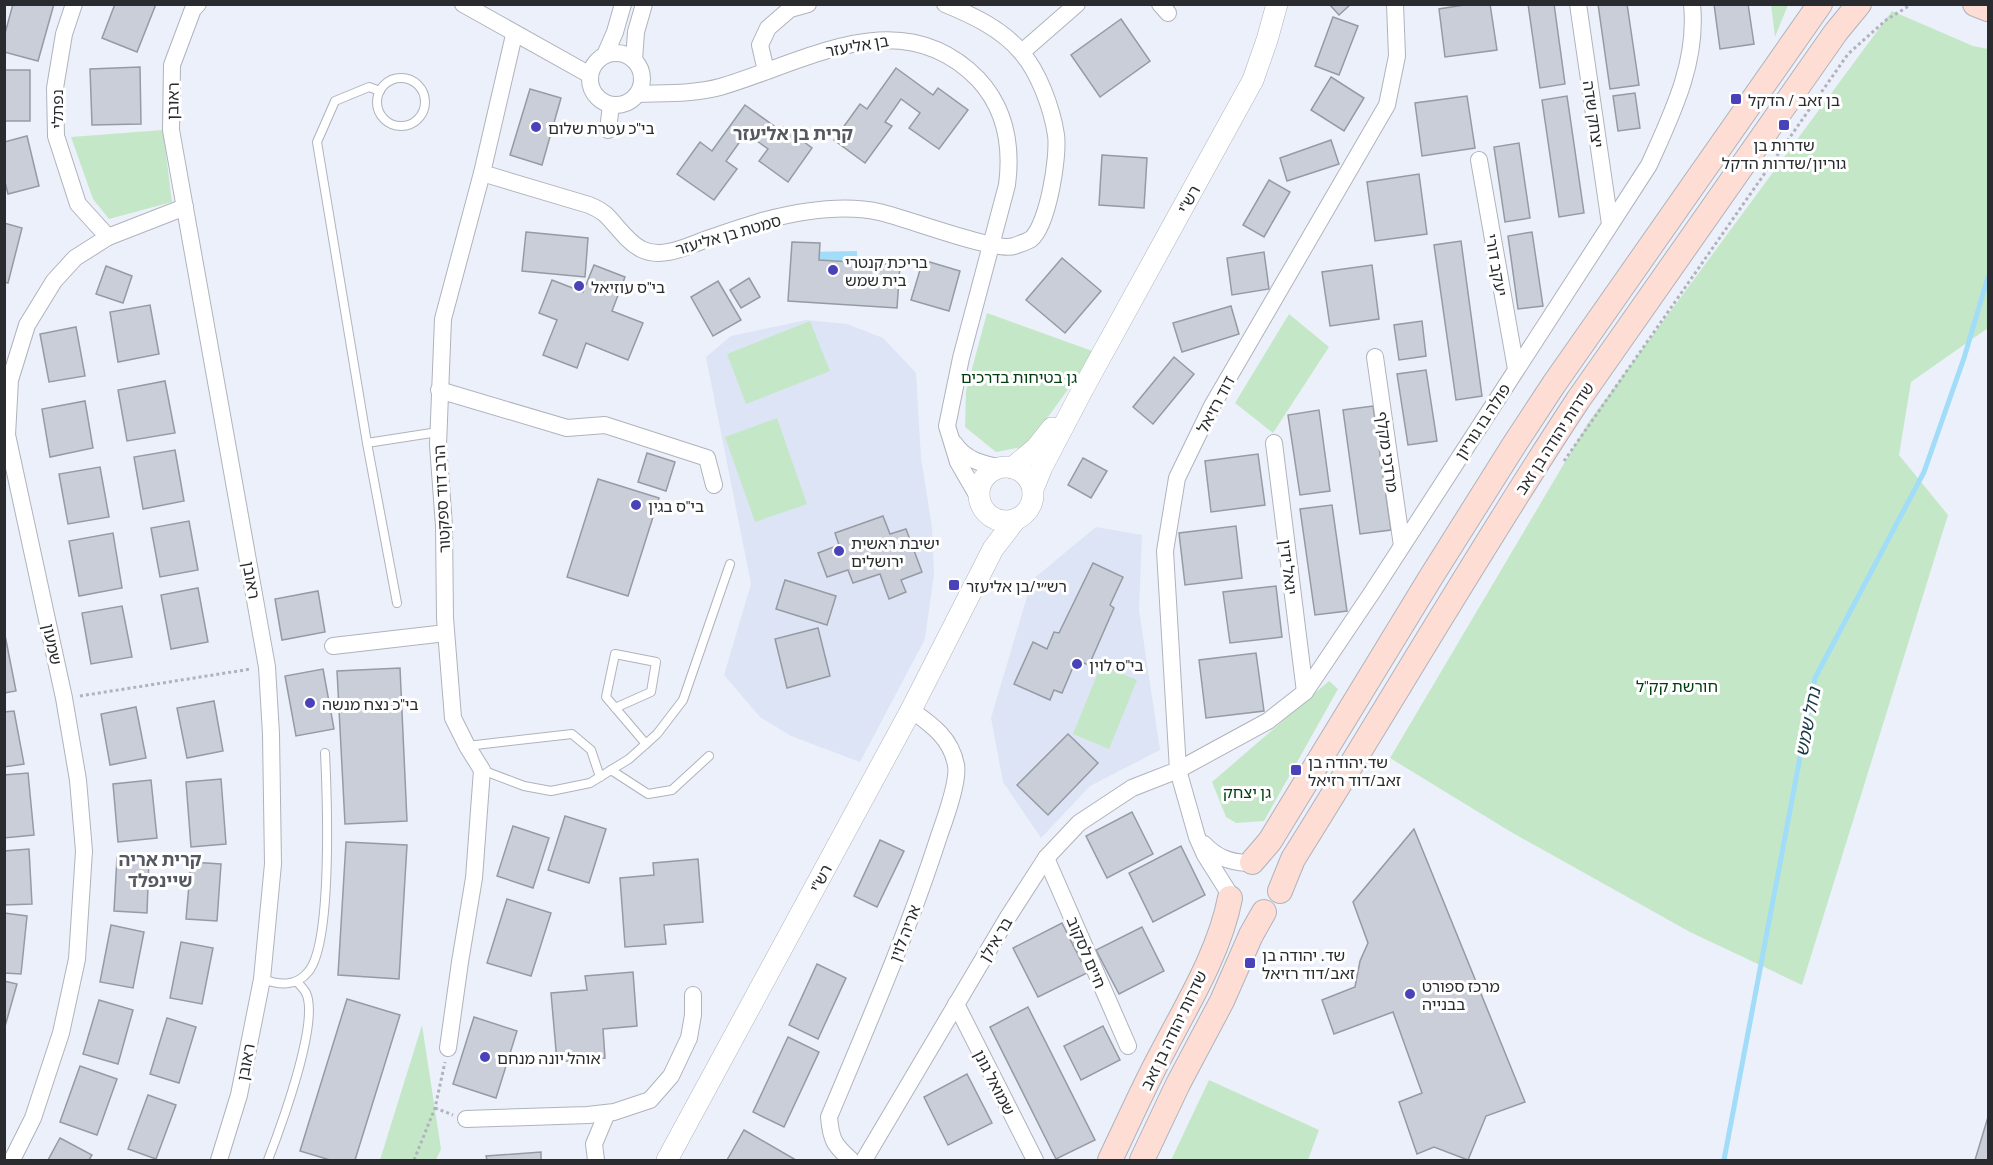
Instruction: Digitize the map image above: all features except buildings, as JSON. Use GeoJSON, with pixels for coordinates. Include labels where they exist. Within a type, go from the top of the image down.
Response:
{"type":"FeatureCollection","features":[{"type":"Feature","properties":{"kind":"main road","name":"שדרות יהודה בן זאב"},"geometry":{"type":"LineString","coordinates":[[1249,862],[1270,841],[1431,577],[1548,392],[1820,4]]}},
{"type":"Feature","properties":{"kind":"main road","name":"שדרות יהודה בן זאב"},"geometry":{"type":"LineString","coordinates":[[1280,891],[1293,859],[1538,460],[1836,32],[1859,4]]}},
{"type":"Feature","properties":{"kind":"main road"},"geometry":{"type":"LineString","coordinates":[[1976,4],[1989,9]]}},
{"type":"Feature","properties":{"kind":"main road"},"geometry":{"type":"LineString","coordinates":[[1249,862],[1259,862],[1273,870],[1277,876],[1280,891],[1275,903],[1264,912],[1248,914],[1240,910],[1229,896],[1230,878],[1234,871],[1249,862]]}},
{"type":"Feature","properties":{"kind":"main road","name":"שדרות יהודה בן זאב"},"geometry":{"type":"LineString","coordinates":[[1110,1161],[1152,1071],[1196,987],[1227,915],[1229,896]]}},
{"type":"Feature","properties":{"kind":"main road","name":"שדרות יהודה בן זאב"},"geometry":{"type":"LineString","coordinates":[[1142,1161],[1264,912]]}},
{"type":"Feature","properties":{"kind":"street","name":"נפתלי"},"geometry":{"type":"LineString","coordinates":[[74,4],[64,34],[55,88],[56,136],[78,204],[108,237]]}},
{"type":"Feature","properties":{"kind":"street","name":"ראובן"},"geometry":{"type":"LineString","coordinates":[[198,4],[193,9],[172,65],[171,130],[267,667],[271,734],[273,864],[262,979],[239,1095],[219,1161]]}},
{"type":"Feature","properties":{"kind":"street"},"geometry":{"type":"LineString","coordinates":[[463,4],[517,27],[590,75]]}},
{"type":"Feature","properties":{"kind":"street"},"geometry":{"type":"LineString","coordinates":[[605,55],[620,53],[634,60],[641,71],[642,79],[638,94],[626,103],[611,105],[603,103],[592,91],[590,75],[592,67],[605,55],[615,32],[622,4]]}},
{"type":"Feature","properties":{"kind":"street"},"geometry":{"type":"LineString","coordinates":[[634,60],[636,32],[644,4]]}},
{"type":"Feature","properties":{"kind":"street"},"geometry":{"type":"LineString","coordinates":[[766,70],[760,45],[768,28],[790,9],[808,4]]}},
{"type":"Feature","properties":{"kind":"street"},"geometry":{"type":"LineString","coordinates":[[945,4],[992,27],[1022,52],[1048,101],[1056,136],[1051,191],[1043,219],[1032,239],[1011,248],[990,244]]}},
{"type":"Feature","properties":{"kind":"street"},"geometry":{"type":"LineString","coordinates":[[1022,52],[1077,4]]}},
{"type":"Feature","properties":{"kind":"street","name":"רש\"י"},"geometry":{"type":"LineString","coordinates":[[1033,489],[1084,387],[1252,80],[1267,40],[1276,4]]}},
{"type":"Feature","properties":{"kind":"street","name":"דוד רזיאל"},"geometry":{"type":"LineString","coordinates":[[1229,896],[1197,837],[1178,770],[1165,551],[1177,478],[1212,406],[1387,105],[1397,56],[1395,4]]}},
{"type":"Feature","properties":{"kind":"street","name":"יצחק שדה"},"geometry":{"type":"LineString","coordinates":[[1578,4],[1610,224]]}},
{"type":"Feature","properties":{"kind":"street","name":"פולה בו גוריון"},"geometry":{"type":"LineString","coordinates":[[1178,770],[1268,721],[1305,692],[1649,165],[1674,110],[1689,62],[1692,41],[1692,4]]}},
{"type":"Feature","properties":{"kind":"street","name":"הרב דוד ספקטור"},"geometry":{"type":"LineString","coordinates":[[482,771],[466,746],[453,718],[446,633],[444,526],[438,432],[439,390],[443,319],[517,27]]}},
{"type":"Feature","properties":{"kind":"street","name":"בן אליעזר"},"geometry":{"type":"LineString","coordinates":[[638,94],[675,93],[718,87],[808,54],[870,39],[894,38],[919,42],[940,49],[964,64],[988,91],[1007,133],[1009,149],[1006,185],[961,358],[947,426],[958,462],[983,505]]}},
{"type":"Feature","properties":{"kind":"street"},"geometry":{"type":"LineString","coordinates":[[608,130],[611,105]]}},
{"type":"Feature","properties":{"kind":"street","name":"יעקב דורי"},"geometry":{"type":"LineString","coordinates":[[1479,160],[1516,369]]}},
{"type":"Feature","properties":{"kind":"street","name":"סמטת בן אליעזר"},"geometry":{"type":"LineString","coordinates":[[482,172],[589,205],[603,212],[641,249],[659,253],[685,249],[708,238],[768,220],[834,209],[878,211],[990,244]]}},
{"type":"Feature","properties":{"kind":"street","name":"שמעון"},"geometry":{"type":"LineString","coordinates":[[12,1161],[33,1118],[62,1034],[77,958],[84,852],[78,780],[64,698],[7,435],[10,380],[27,325],[54,281],[75,258],[108,237],[185,207]]}},
{"type":"Feature","properties":{"kind":"street","name":"מרדכי מקלף"},"geometry":{"type":"LineString","coordinates":[[1375,357],[1402,546]]}},
{"type":"Feature","properties":{"kind":"street","name":"רש\"י"},"geometry":{"type":"LineString","coordinates":[[1007,468],[1036,448],[1084,387]]}},
{"type":"Feature","properties":{"kind":"street"},"geometry":{"type":"LineString","coordinates":[[439,390],[567,428],[605,425],[707,458],[714,484]]}},
{"type":"Feature","properties":{"kind":"street"},"geometry":{"type":"LineString","coordinates":[[947,426],[958,449],[972,460],[980,464],[1007,468],[1026,476],[1033,489],[1031,504],[1022,515],[1008,521],[991,516],[983,505],[982,483],[987,475],[1007,468]]}},
{"type":"Feature","properties":{"kind":"street","name":"יגאל ידין"},"geometry":{"type":"LineString","coordinates":[[1274,443],[1305,692]]}},
{"type":"Feature","properties":{"kind":"street","name":"רש\"י"},"geometry":{"type":"LineString","coordinates":[[970,593],[983,537],[983,505]]}},
{"type":"Feature","properties":{"kind":"street","name":"רש\"י"},"geometry":{"type":"LineString","coordinates":[[667,1161],[911,710],[993,549],[1016,519]]}},
{"type":"Feature","properties":{"kind":"street"},"geometry":{"type":"LineString","coordinates":[[333,646],[446,633]]}},
{"type":"Feature","properties":{"kind":"street","name":"אריה לוין"},"geometry":{"type":"LineString","coordinates":[[851,1161],[840,1151],[831,1137],[829,1118],[900,947],[950,803],[957,767],[950,744],[935,728],[911,710]]}},
{"type":"Feature","properties":{"kind":"street","name":"בר אילן"},"geometry":{"type":"LineString","coordinates":[[864,1161],[1008,917],[1046,858],[1079,824],[1132,788],[1178,770]]}},
{"type":"Feature","properties":{"kind":"street"},"geometry":{"type":"LineString","coordinates":[[448,1048],[474,878],[482,771]]}},
{"type":"Feature","properties":{"kind":"street"},"geometry":{"type":"LineString","coordinates":[[1197,837],[1227,861],[1249,862]]}},
{"type":"Feature","properties":{"kind":"street","name":"חיים לסקוב"},"geometry":{"type":"LineString","coordinates":[[1046,858],[1128,1046]]}},
{"type":"Feature","properties":{"kind":"street"},"geometry":{"type":"LineString","coordinates":[[466,1119],[607,1113],[650,1100],[671,1076],[689,1038],[693,1015],[693,995]]}},
{"type":"Feature","properties":{"kind":"street","name":"שמואל גונן"},"geometry":{"type":"LineString","coordinates":[[956,1004],[1035,1161]]}},
{"type":"Feature","properties":{"kind":"street"},"geometry":{"type":"LineString","coordinates":[[597,1161],[594,1144],[607,1113]]}},
{"type":"Feature","properties":{"kind":"lane"},"geometry":{"type":"LineString","coordinates":[[406,79],[414,82],[421,88],[424,96],[425,106],[421,116],[414,123],[405,126],[395,126],[386,121],[380,114],[377,104],[380,91],[389,81],[406,79]]}},
{"type":"Feature","properties":{"kind":"lane"},"geometry":{"type":"LineString","coordinates":[[380,91],[369,87],[335,101],[317,142],[367,443],[397,603]]}},
{"type":"Feature","properties":{"kind":"lane"},"geometry":{"type":"LineString","coordinates":[[367,443],[438,432]]}},
{"type":"Feature","properties":{"kind":"lane"},"geometry":{"type":"LineString","coordinates":[[482,771],[524,786],[551,791],[590,783],[629,759],[657,734],[682,700],[730,564]]}},
{"type":"Feature","properties":{"kind":"lane"},"geometry":{"type":"LineString","coordinates":[[615,708],[651,692],[656,662],[615,654],[606,697],[615,708],[646,744]]}},
{"type":"Feature","properties":{"kind":"lane"},"geometry":{"type":"LineString","coordinates":[[466,746],[572,734],[591,750],[600,777]]}},
{"type":"Feature","properties":{"kind":"lane"},"geometry":{"type":"LineString","coordinates":[[262,979],[273,983],[297,982],[314,965],[320,940],[327,861],[325,753]]}},
{"type":"Feature","properties":{"kind":"lane"},"geometry":{"type":"LineString","coordinates":[[611,770],[648,794],[672,790],[709,756]]}},
{"type":"Feature","properties":{"kind":"lane"},"geometry":{"type":"LineString","coordinates":[[268,1161],[300,1066],[308,1025],[309,1006],[306,993],[297,982]]}},
{"type":"Feature","properties":{"kind":"path"},"geometry":{"type":"LineString","coordinates":[[1564,462],[1848,54],[1886,20],[1912,4]]}},
{"type":"Feature","properties":{"kind":"path"},"geometry":{"type":"LineString","coordinates":[[64,698],[267,667]]}},
{"type":"Feature","properties":{"kind":"path"},"geometry":{"type":"LineString","coordinates":[[414,1161],[435,1108],[448,1048]]}},
{"type":"Feature","properties":{"kind":"shaded area","name":"ישיבת ראשית ירושלים"},"geometry":{"type":"Polygon","coordinates":[[[806,320],[847,324],[883,338],[916,373],[921,458],[932,527],[934,574],[925,639],[860,762],[791,736],[760,717],[724,675],[751,584],[706,357],[731,336],[806,320]]]}},
{"type":"Feature","properties":{"kind":"shaded area","name":"בי\"ס לוין"},"geometry":{"type":"Polygon","coordinates":[[[1096,527],[1142,535],[1139,610],[1160,750],[1090,786],[1041,838],[1003,782],[991,718],[1032,580],[1096,527]]]}},
{"type":"Feature","properties":{"kind":"green space"},"geometry":{"type":"Polygon","coordinates":[[[1771,5],[1788,5],[1775,37],[1771,5]]]}},
{"type":"Feature","properties":{"kind":"green space","name":"חורשת קק\"ל"},"geometry":{"type":"Polygon","coordinates":[[[1892,11],[1973,46],[1988,49],[1988,328],[1911,382],[1899,455],[1948,515],[1802,985],[1690,932],[1511,832],[1390,758],[1588,423],[1892,11]]]}},
{"type":"Feature","properties":{"kind":"green space"},"geometry":{"type":"Polygon","coordinates":[[[163,130],[172,202],[109,219],[93,199],[71,137],[163,130]]]}},
{"type":"Feature","properties":{"kind":"green space","name":"גן בטיחות בדרכים"},"geometry":{"type":"Polygon","coordinates":[[[987,313],[1095,352],[1027,446],[996,452],[965,427],[966,391],[987,313]]]}},
{"type":"Feature","properties":{"kind":"green space"},"geometry":{"type":"Polygon","coordinates":[[[1289,314],[1329,347],[1273,433],[1235,403],[1289,314]]]}},
{"type":"Feature","properties":{"kind":"green space"},"geometry":{"type":"Polygon","coordinates":[[[810,321],[830,371],[746,404],[727,354],[810,321]]]}},
{"type":"Feature","properties":{"kind":"green space"},"geometry":{"type":"Polygon","coordinates":[[[777,418],[807,504],[755,522],[725,437],[777,418]]]}},
{"type":"Feature","properties":{"kind":"green space"},"geometry":{"type":"Polygon","coordinates":[[[1101,665],[1137,680],[1109,749],[1073,734],[1101,665]]]}},
{"type":"Feature","properties":{"kind":"green space","name":"גן יצחק"},"geometry":{"type":"Polygon","coordinates":[[[1329,681],[1338,689],[1264,821],[1236,823],[1226,817],[1212,782],[1329,681]]]}},
{"type":"Feature","properties":{"kind":"green space"},"geometry":{"type":"Polygon","coordinates":[[[422,1025],[441,1149],[436,1160],[380,1160],[422,1025]]]}},
{"type":"Feature","properties":{"kind":"green space"},"geometry":{"type":"Polygon","coordinates":[[[1209,1080],[1319,1130],[1308,1160],[1171,1160],[1209,1080]]]}},
{"type":"Feature","properties":{"kind":"water"},"geometry":{"type":"Polygon","coordinates":[[[857,251],[858,288],[808,252],[857,251]]]}},
{"type":"Feature","properties":{"kind":"waterway","name":"נחל שמש"},"geometry":{"type":"LineString","coordinates":[[1724,1160],[1815,678],[1924,472],[1964,358],[1988,277]]}},
{"type":"Feature","properties":{"kind":"place","name":"בן זאב / הדקל"},"geometry":{"type":"Point","coordinates":[1736,99]}},
{"type":"Feature","properties":{"kind":"place","name":"שדרות בן גוריון/שדרות הדקל"},"geometry":{"type":"Point","coordinates":[1784,125]}},
{"type":"Feature","properties":{"kind":"place","name":"בי\"כ עטרת שלום"},"geometry":{"type":"Point","coordinates":[536,127]}},
{"type":"Feature","properties":{"kind":"place","name":"בריכת קנטרי בית שמש"},"geometry":{"type":"Point","coordinates":[833,270]}},
{"type":"Feature","properties":{"kind":"place","name":"בי\"ס עוזיאל"},"geometry":{"type":"Point","coordinates":[579,286]}},
{"type":"Feature","properties":{"kind":"place","name":"בי\"ס בגין"},"geometry":{"type":"Point","coordinates":[636,505]}},
{"type":"Feature","properties":{"kind":"place","name":"ישיבת ראשית ירושלים"},"geometry":{"type":"Point","coordinates":[839,551]}},
{"type":"Feature","properties":{"kind":"place","name":"רש״י/בן אליעזר"},"geometry":{"type":"Point","coordinates":[954,585]}},
{"type":"Feature","properties":{"kind":"place","name":"בי\"ס לוין"},"geometry":{"type":"Point","coordinates":[1077,664]}},
{"type":"Feature","properties":{"kind":"place","name":"בי\"כ נצח מנשה"},"geometry":{"type":"Point","coordinates":[310,703]}},
{"type":"Feature","properties":{"kind":"place","name":"שד.יהודה בן זאב/דוד רזיאל"},"geometry":{"type":"Point","coordinates":[1296,770]}},
{"type":"Feature","properties":{"kind":"place","name":"שד. יהודה בן זאב/דוד רזיאל"},"geometry":{"type":"Point","coordinates":[1250,963]}},
{"type":"Feature","properties":{"kind":"place","name":"מרכז ספורט בבנייה"},"geometry":{"type":"Point","coordinates":[1410,994]}},
{"type":"Feature","properties":{"kind":"place","name":"אוהל יונה מנחם"},"geometry":{"type":"Point","coordinates":[485,1057]}},
{"type":"Feature","properties":{"kind":"district","name":"קרית בן אליעזר"},"geometry":{"type":"Point","coordinates":[793,133]}},
{"type":"Feature","properties":{"kind":"district","name":"קרית אריה שיינפלד"},"geometry":{"type":"Point","coordinates":[160,869]}}]}
